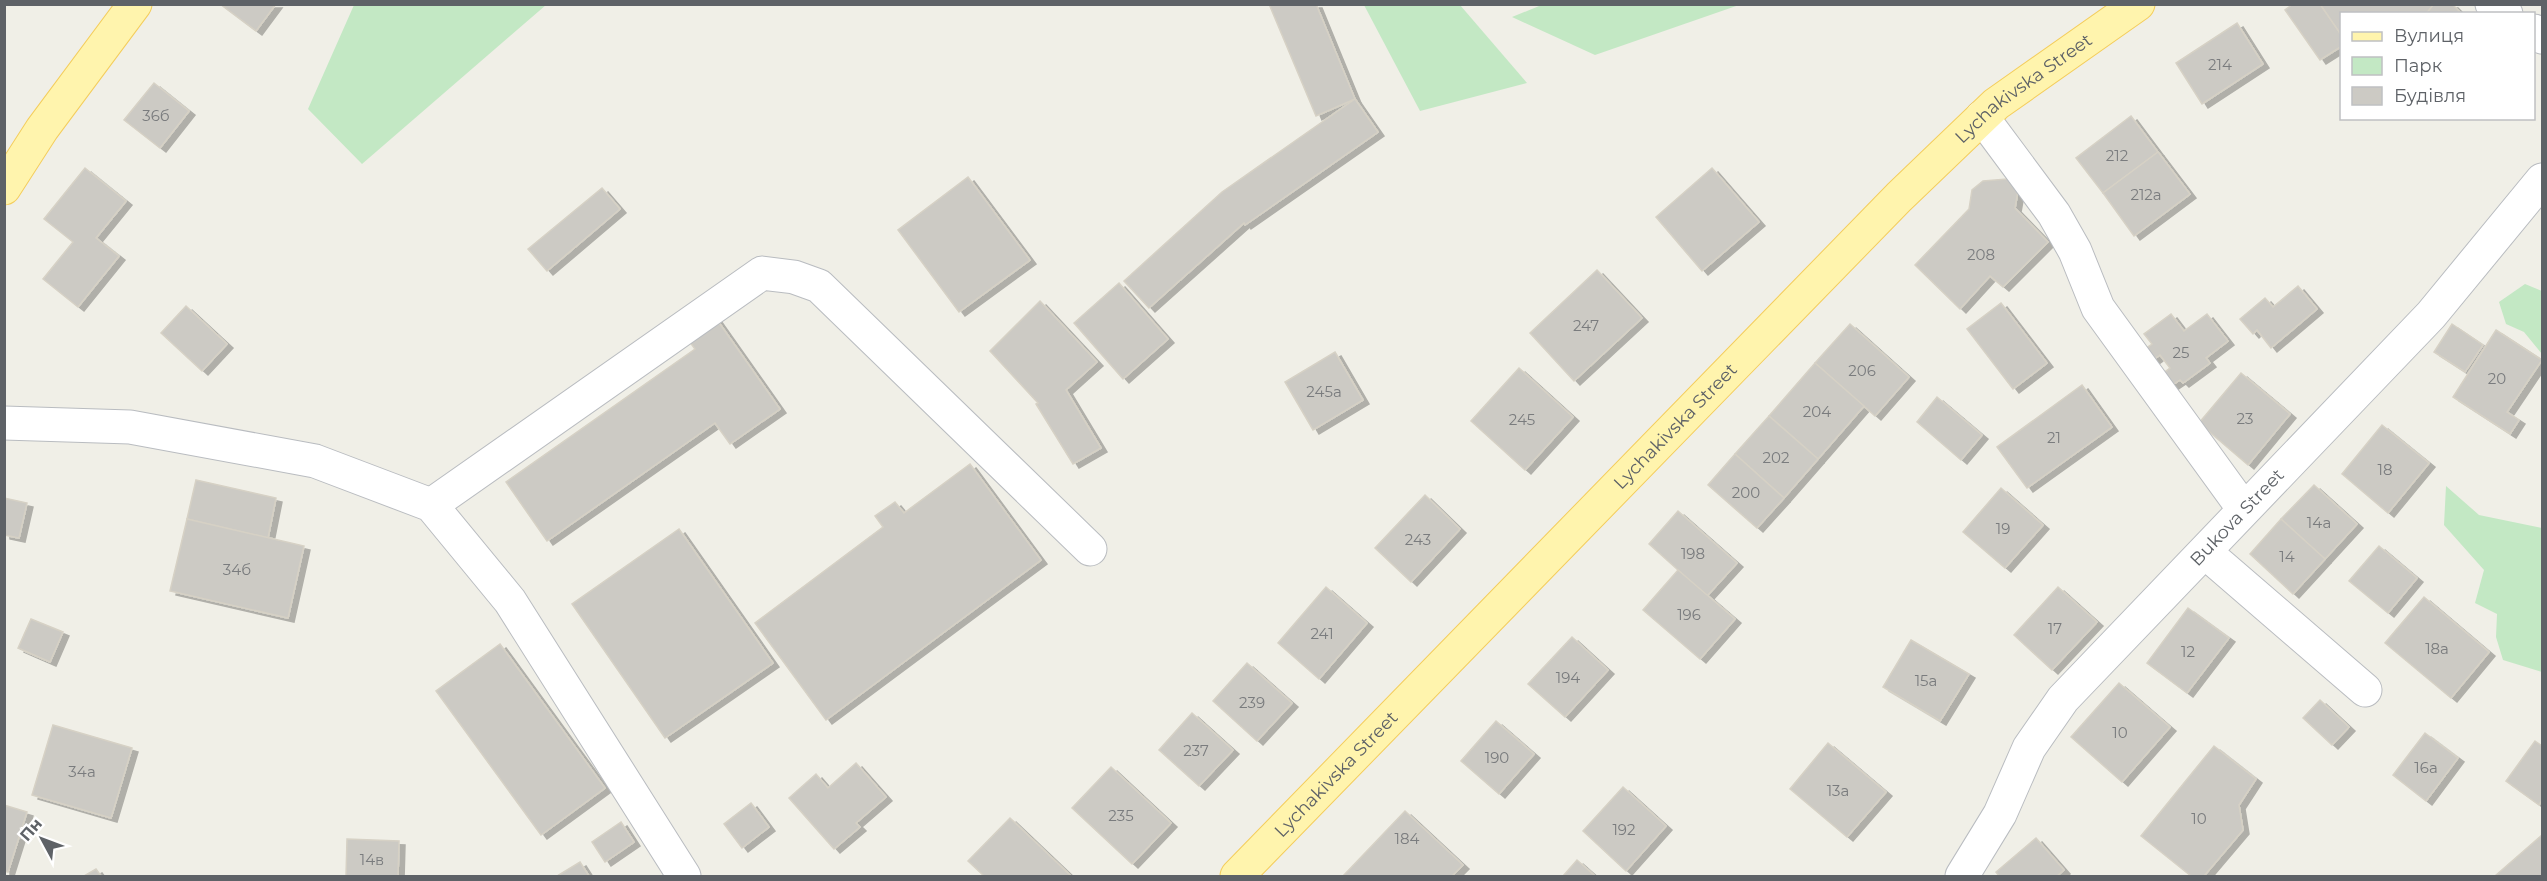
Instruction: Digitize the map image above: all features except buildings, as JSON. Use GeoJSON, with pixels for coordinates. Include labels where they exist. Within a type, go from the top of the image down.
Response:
{"type":"FeatureCollection","features":[{"type":"Feature","properties":{"kind":"main road"},"geometry":{"type":"LineString","coordinates":[[4,188],[42,129],[135,4]]}},
{"type":"Feature","properties":{"kind":"main road","name":"Lychakivska Street"},"geometry":{"type":"LineString","coordinates":[[1237,876],[1882,214],[1982,117],[1996,104],[2062,56],[2138,4]]}},
{"type":"Feature","properties":{"kind":"street"},"geometry":{"type":"LineString","coordinates":[[1982,117],[2054,214],[2075,251],[2098,308],[2243,508]]}},
{"type":"Feature","properties":{"kind":"street","name":"Bukova Street"},"geometry":{"type":"LineString","coordinates":[[1962,876],[2000,814],[2029,748],[2063,699],[2205,552],[2243,508],[2431,315],[2542,180]]}},
{"type":"Feature","properties":{"kind":"street"},"geometry":{"type":"LineString","coordinates":[[430,505],[762,273],[794,277],[819,286],[1090,549]]}},
{"type":"Feature","properties":{"kind":"street"},"geometry":{"type":"LineString","coordinates":[[4,423],[130,427],[315,461],[430,505],[510,602],[684,876]]}},
{"type":"Feature","properties":{"kind":"street"},"geometry":{"type":"LineString","coordinates":[[2205,552],[2365,690]]}},
{"type":"Feature","properties":{"kind":"green space"},"geometry":{"type":"Polygon","coordinates":[[[354,4],[546,5],[362,164],[308,109],[354,4]]]}},
{"type":"Feature","properties":{"kind":"green space"},"geometry":{"type":"Polygon","coordinates":[[[1544,4],[1739,5],[1595,55],[1512,17],[1544,4]]]}},
{"type":"Feature","properties":{"kind":"green space"},"geometry":{"type":"Polygon","coordinates":[[[1364,5],[1460,5],[1527,83],[1420,111],[1364,5]]]}},
{"type":"Feature","properties":{"kind":"green space"},"geometry":{"type":"Polygon","coordinates":[[[2525,284],[2542,291],[2542,354],[2524,332],[2506,324],[2499,302],[2525,284]]]}},
{"type":"Feature","properties":{"kind":"green space"},"geometry":{"type":"Polygon","coordinates":[[[2446,486],[2479,515],[2542,528],[2542,672],[2503,660],[2496,637],[2497,614],[2475,603],[2484,570],[2444,525],[2446,486]]]}}]}
